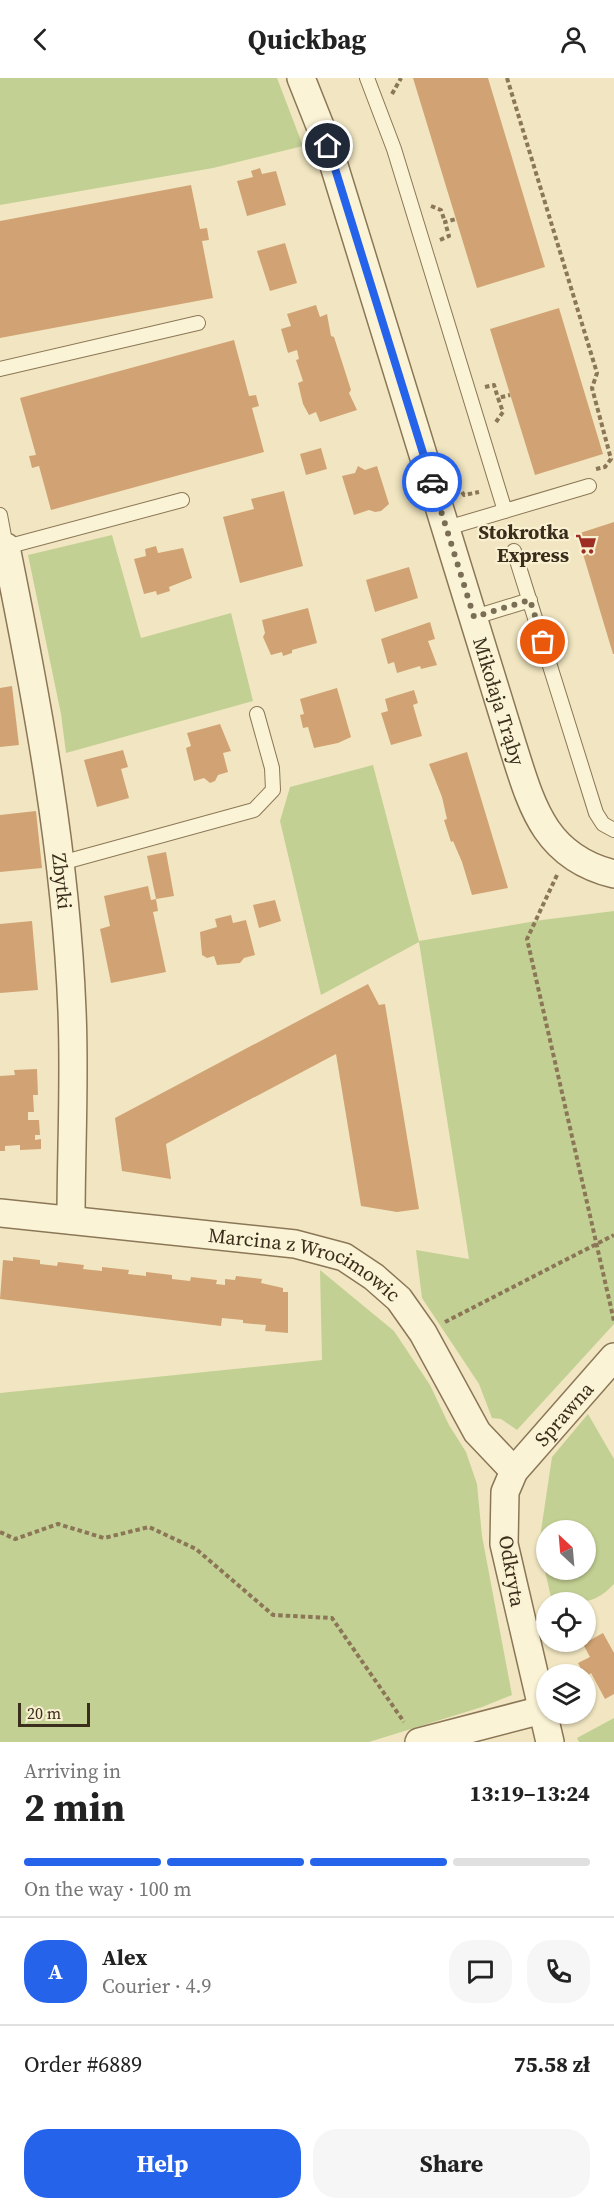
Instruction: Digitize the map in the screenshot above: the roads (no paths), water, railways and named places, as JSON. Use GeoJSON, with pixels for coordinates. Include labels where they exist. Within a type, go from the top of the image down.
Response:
{"type":"FeatureCollection","features":[{"type":"Feature","properties":{"kind":"street","name":"Mikołaja Trąby"},"geometry":{"type":"LineString","coordinates":[[301,78],[328,146],[529,795],[550,838],[584,864],[614,874]]}},
{"type":"Feature","properties":{"kind":"street","name":"Zbytki"},"geometry":{"type":"LineString","coordinates":[[6,547],[40,712],[61,864],[72,1011],[71,1220]]}},
{"type":"Feature","properties":{"kind":"street","name":"Marcina z Wrocimowic"},"geometry":{"type":"LineString","coordinates":[[0,1213],[295,1244],[344,1257],[374,1277],[399,1299],[423,1333],[477,1432],[514,1471]]}},
{"type":"Feature","properties":{"kind":"street","name":"Sprawna"},"geometry":{"type":"LineString","coordinates":[[514,1471],[614,1357]]}},
{"type":"Feature","properties":{"kind":"street","name":"Odkryta"},"geometry":{"type":"LineString","coordinates":[[514,1471],[505,1492],[504,1544],[536,1684]]}},
{"type":"Feature","properties":{"kind":"street"},"geometry":{"type":"LineString","coordinates":[[412,1732],[536,1711]]}},
{"type":"Feature","properties":{"kind":"street","name":"Odkryta"},"geometry":{"type":"LineString","coordinates":[[546,1724],[550,1742]]}},
{"type":"Feature","properties":{"kind":"lane"},"geometry":{"type":"LineString","coordinates":[[367,78],[394,149],[505,511]]}},
{"type":"Feature","properties":{"kind":"lane"},"geometry":{"type":"LineString","coordinates":[[0,369],[198,323]]}},
{"type":"Feature","properties":{"kind":"lane"},"geometry":{"type":"LineString","coordinates":[[447,528],[589,486]]}},
{"type":"Feature","properties":{"kind":"lane"},"geometry":{"type":"LineString","coordinates":[[0,515],[6,547],[182,500]]}},
{"type":"Feature","properties":{"kind":"lane"},"geometry":{"type":"LineString","coordinates":[[514,551],[596,813],[603,824],[614,830]]}},
{"type":"Feature","properties":{"kind":"lane"},"geometry":{"type":"LineString","coordinates":[[474,617],[530,600]]}},
{"type":"Feature","properties":{"kind":"lane"},"geometry":{"type":"LineString","coordinates":[[61,864],[254,810],[273,790],[272,768],[257,714]]}},
{"type":"Feature","properties":{"kind":"place","name":"Stokrotka Express"},"geometry":{"type":"Point","coordinates":[586,544]}}]}
